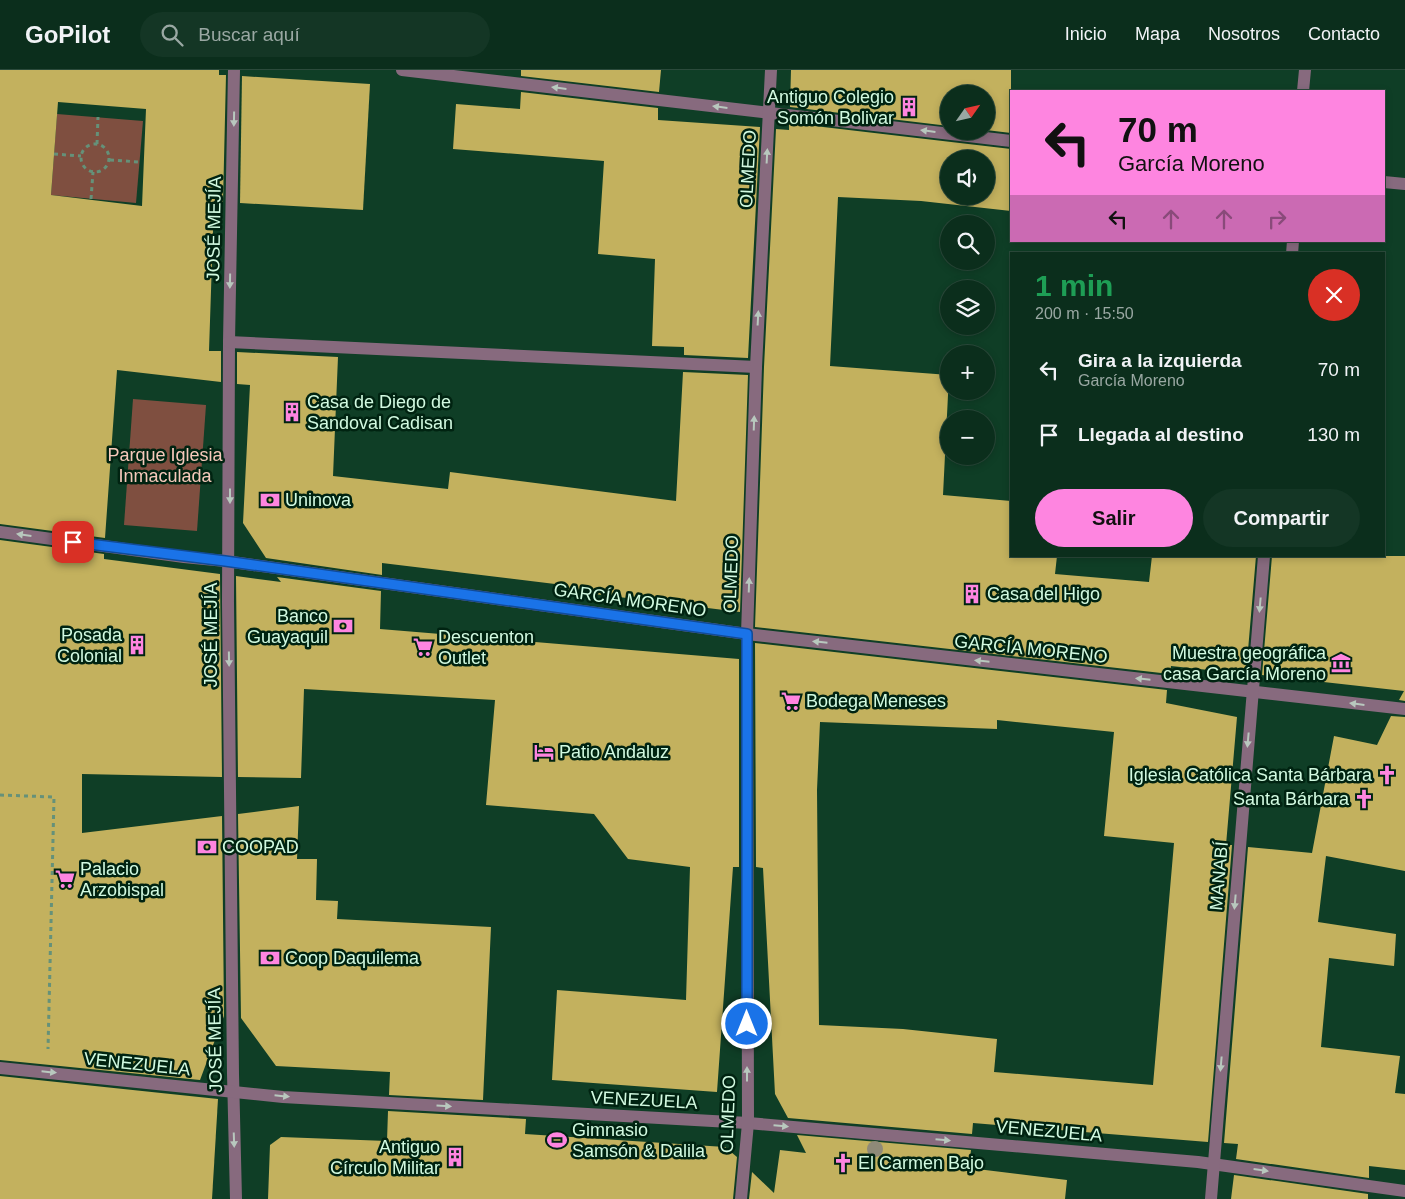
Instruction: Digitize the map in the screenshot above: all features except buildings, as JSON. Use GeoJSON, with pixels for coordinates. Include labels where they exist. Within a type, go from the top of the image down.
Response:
{"type":"FeatureCollection","features":[{"type":"Feature","properties":{"kind":"street","name":"JOSÉ MEJÍA"},"geometry":{"type":"LineString","coordinates":[[234,70],[229,342],[230,524],[228,561],[233,1091],[236,1199]]}},
{"type":"Feature","properties":{"kind":"street"},"geometry":{"type":"LineString","coordinates":[[402,70],[1010,141]]}},
{"type":"Feature","properties":{"kind":"street","name":"OLMEDO"},"geometry":{"type":"LineString","coordinates":[[741,1199],[748,1123],[747,634],[756,367],[771,70]]}},
{"type":"Feature","properties":{"kind":"street"},"geometry":{"type":"LineString","coordinates":[[1303,90],[1305,70]]}},
{"type":"Feature","properties":{"kind":"street"},"geometry":{"type":"LineString","coordinates":[[1385,182],[1405,184]]}},
{"type":"Feature","properties":{"kind":"street"},"geometry":{"type":"LineString","coordinates":[[229,342],[756,367]]}},
{"type":"Feature","properties":{"kind":"street","name":"GARCÍA MORENO"},"geometry":{"type":"LineString","coordinates":[[0,532],[228,561],[747,634],[1405,710]]}},
{"type":"Feature","properties":{"kind":"street","name":"MANABÍ"},"geometry":{"type":"LineString","coordinates":[[1211,1199],[1264,557]]}},
{"type":"Feature","properties":{"kind":"street","name":"VENEZUELA"},"geometry":{"type":"LineString","coordinates":[[0,1068],[293,1097],[748,1123],[1213,1163],[1405,1191]]}},
{"type":"Feature","properties":{"kind":"path"},"geometry":{"type":"LineString","coordinates":[[97,144],[98,117]]}},
{"type":"Feature","properties":{"kind":"path"},"geometry":{"type":"LineString","coordinates":[[97,144],[105,148],[110,160],[102,170],[93,172],[83,165],[81,156],[84,148],[97,144]]}},
{"type":"Feature","properties":{"kind":"path"},"geometry":{"type":"LineString","coordinates":[[54,154],[81,156]]}},
{"type":"Feature","properties":{"kind":"path"},"geometry":{"type":"LineString","coordinates":[[110,160],[139,162]]}},
{"type":"Feature","properties":{"kind":"path"},"geometry":{"type":"LineString","coordinates":[[91,198],[93,172]]}},
{"type":"Feature","properties":{"kind":"path"},"geometry":{"type":"LineString","coordinates":[[0,795],[54,797],[48,1072]]}},
{"type":"Feature","properties":{"kind":"green space"},"geometry":{"type":"Polygon","coordinates":[[[57,114],[143,121],[136,203],[51,195],[57,114]]]}},
{"type":"Feature","properties":{"kind":"green space","name":"Parque Iglesia Inmaculada"},"geometry":{"type":"Polygon","coordinates":[[[133,399],[206,405],[197,531],[124,525],[133,399]]]}},
{"type":"Feature","properties":{"kind":"place","name":"Antiguo Colegio Somón Bolivar"},"geometry":{"type":"Point","coordinates":[909,107]}},
{"type":"Feature","properties":{"kind":"place","name":"Casa de Diego de Sandoval Cadisan"},"geometry":{"type":"Point","coordinates":[292,412]}},
{"type":"Feature","properties":{"kind":"place","name":"Uninova"},"geometry":{"type":"Point","coordinates":[270,500]}},
{"type":"Feature","properties":{"kind":"place","name":"Casa del Higo"},"geometry":{"type":"Point","coordinates":[972,594]}},
{"type":"Feature","properties":{"kind":"place","name":"Banco Guayaquil"},"geometry":{"type":"Point","coordinates":[343,626]}},
{"type":"Feature","properties":{"kind":"place","name":"Posada Colonial"},"geometry":{"type":"Point","coordinates":[137,645]}},
{"type":"Feature","properties":{"kind":"place","name":"Descuenton Outlet"},"geometry":{"type":"Point","coordinates":[423,647]}},
{"type":"Feature","properties":{"kind":"place","name":"Muestra geográfica casa García Moreno"},"geometry":{"type":"Point","coordinates":[1341,663]}},
{"type":"Feature","properties":{"kind":"place","name":"Bodega Meneses"},"geometry":{"type":"Point","coordinates":[791,701]}},
{"type":"Feature","properties":{"kind":"place","name":"Patio Andaluz"},"geometry":{"type":"Point","coordinates":[544,752]}},
{"type":"Feature","properties":{"kind":"place","name":"Iglesia Católica Santa Bárbara"},"geometry":{"type":"Point","coordinates":[1387,775]}},
{"type":"Feature","properties":{"kind":"place","name":"Santa Bárbara"},"geometry":{"type":"Point","coordinates":[1364,799]}},
{"type":"Feature","properties":{"kind":"place","name":"COOPAD"},"geometry":{"type":"Point","coordinates":[207,847]}},
{"type":"Feature","properties":{"kind":"place","name":"Palacio Arzobispal"},"geometry":{"type":"Point","coordinates":[65,879]}},
{"type":"Feature","properties":{"kind":"place","name":"Coop Daquilema"},"geometry":{"type":"Point","coordinates":[270,958]}},
{"type":"Feature","properties":{"kind":"place","name":"Gimnasio Samsón & Dalila"},"geometry":{"type":"Point","coordinates":[557,1140]}},
{"type":"Feature","properties":{"kind":"place","name":"Antiguo Círculo Militar"},"geometry":{"type":"Point","coordinates":[455,1157]}},
{"type":"Feature","properties":{"kind":"place","name":"El Carmen Bajo"},"geometry":{"type":"Point","coordinates":[843,1163]}},
{"type":"Feature","properties":{"kind":"route"},"geometry":{"type":"LineString","coordinates":[[73,542],[225,561],[747,634],[747,1024]]}}]}
